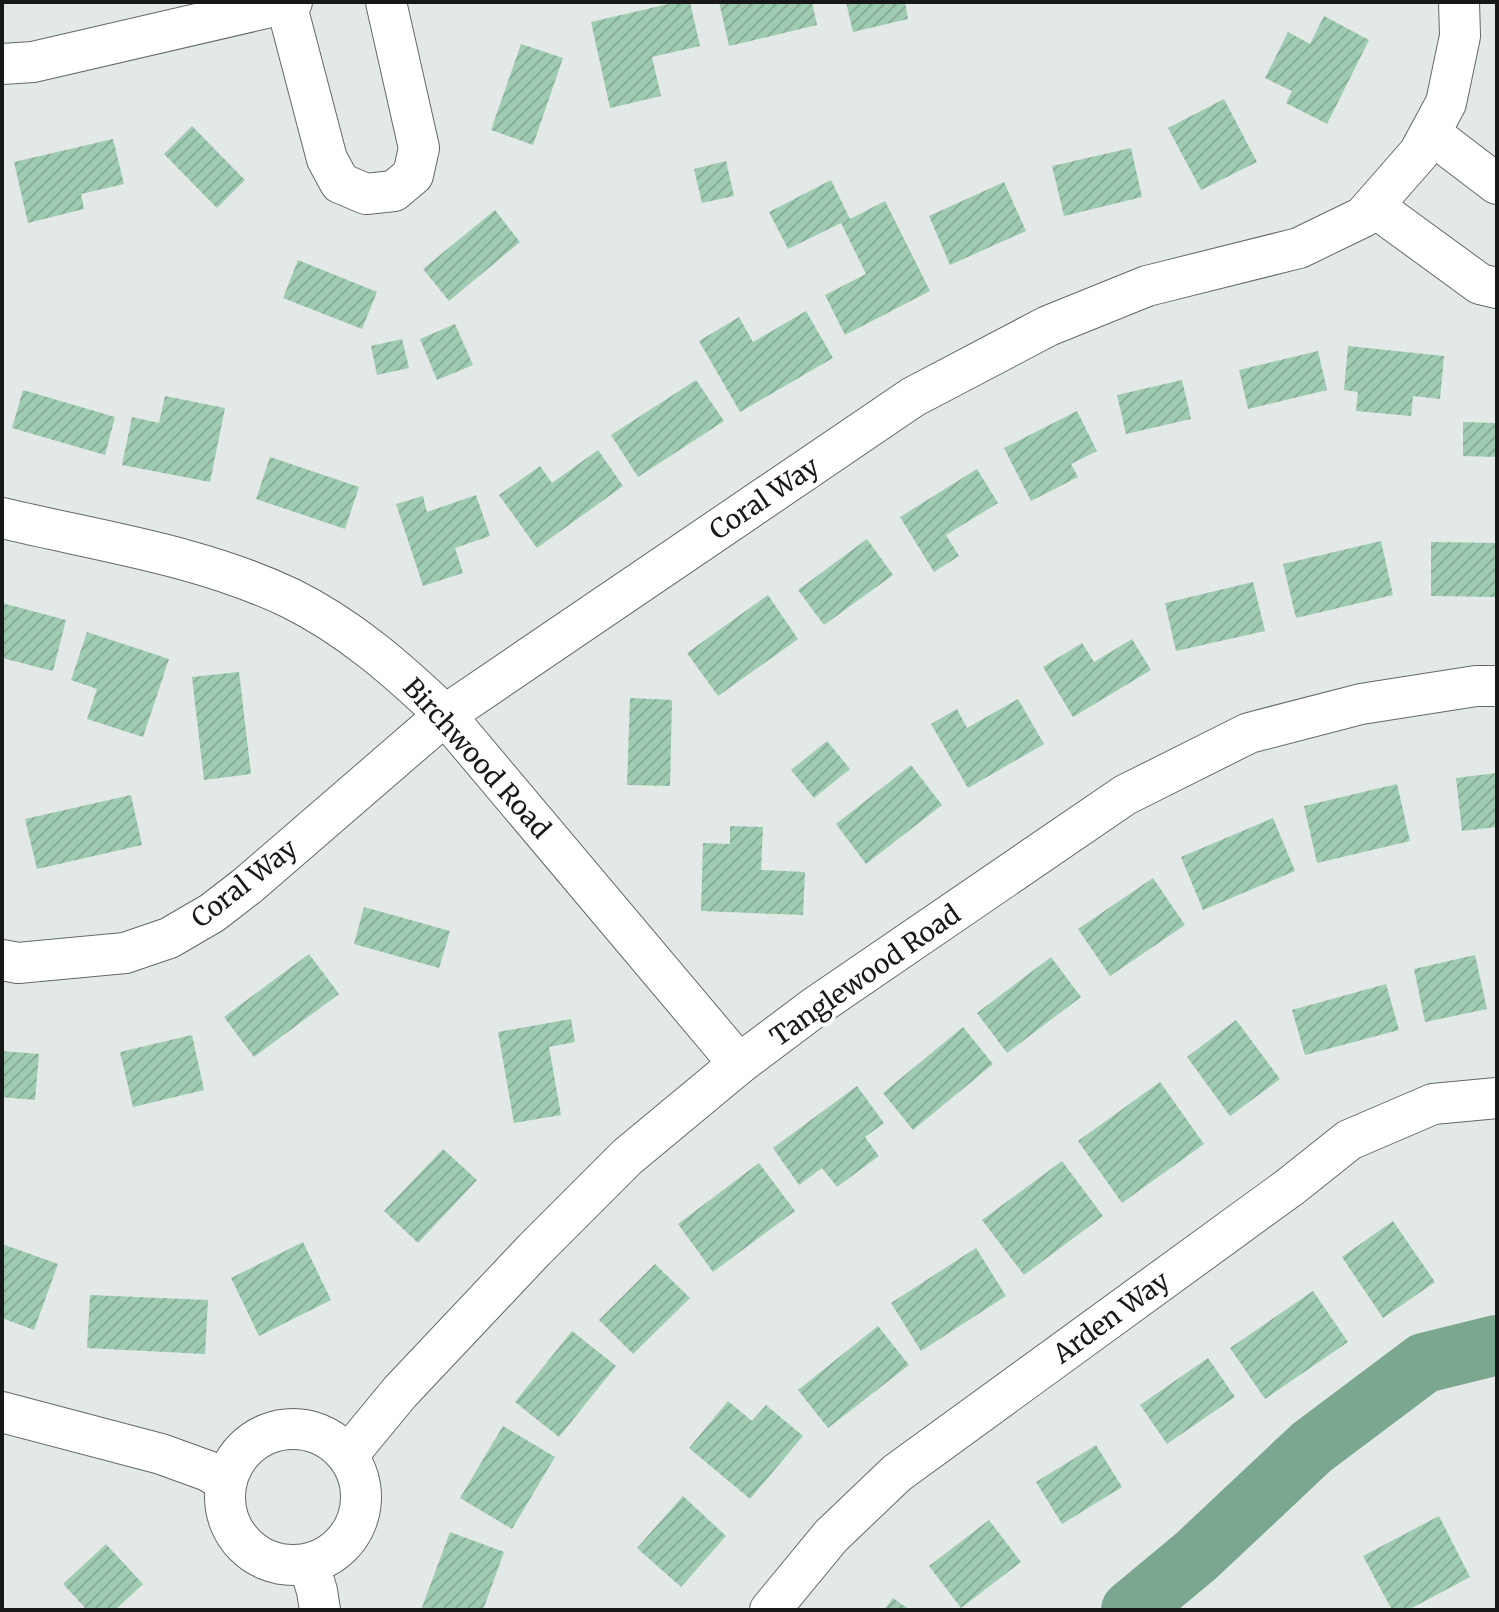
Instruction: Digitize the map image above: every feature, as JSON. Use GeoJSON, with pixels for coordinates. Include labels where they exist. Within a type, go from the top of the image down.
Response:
{"type":"FeatureCollection","features":[{"type":"Feature","properties":{"kind":"street"},"geometry":{"type":"LineString","coordinates":[[2,64],[33,62],[289,3],[327,159],[340,183],[366,194],[394,191],[413,175],[419,148],[386,2]]}},
{"type":"Feature","properties":{"kind":"street","name":"Coral Way"},"geometry":{"type":"LineString","coordinates":[[2,960],[18,963],[125,953],[169,938],[212,913],[247,886],[445,715],[913,397],[1048,326],[1147,286],[1299,248],[1363,217],[1419,153],[1446,103],[1460,36],[1459,2]]}},
{"type":"Feature","properties":{"kind":"street"},"geometry":{"type":"LineString","coordinates":[[1430,133],[1497,184]]}},
{"type":"Feature","properties":{"kind":"street"},"geometry":{"type":"LineString","coordinates":[[1373,206],[1480,284],[1497,288]]}},
{"type":"Feature","properties":{"kind":"street","name":"Birchwood Road"},"geometry":{"type":"LineString","coordinates":[[2,518],[231,573],[292,599],[353,635],[400,672],[445,715],[739,1064]]}},
{"type":"Feature","properties":{"kind":"street","name":"Tanglewood Road"},"geometry":{"type":"LineString","coordinates":[[348,1455],[410,1381],[617,1167],[739,1064],[815,1007],[1125,795],[1249,733],[1361,704],[1476,686],[1497,686]]}},
{"type":"Feature","properties":{"kind":"street","name":"Arden Way"},"geometry":{"type":"LineString","coordinates":[[770,1610],[831,1536],[897,1473],[1290,1187],[1349,1140],[1433,1104],[1497,1098]]}},
{"type":"Feature","properties":{"kind":"street"},"geometry":{"type":"LineString","coordinates":[[2,1412],[161,1454],[208,1471],[226,1482]]}},
{"type":"Feature","properties":{"kind":"street"},"geometry":{"type":"LineString","coordinates":[[289,1428],[311,1430],[332,1440],[348,1455],[358,1474],[362,1496],[358,1519],[348,1539],[330,1555],[309,1564],[286,1565],[263,1559],[244,1544],[231,1526],[225,1505],[226,1482],[234,1462],[248,1444],[268,1433],[289,1428]]}},
{"type":"Feature","properties":{"kind":"street"},"geometry":{"type":"LineString","coordinates":[[309,1564],[320,1610]]}},
{"type":"Feature","properties":{"kind":"building"},"geometry":{"type":"Polygon","coordinates":[[[677,2],[690,2],[700,46],[652,57],[661,96],[610,108],[591,22],[677,2]]]}},
{"type":"Feature","properties":{"kind":"building"},"geometry":{"type":"Polygon","coordinates":[[[719,2],[812,2],[817,25],[729,46],[719,2]]]}},
{"type":"Feature","properties":{"kind":"building"},"geometry":{"type":"Polygon","coordinates":[[[846,2],[905,2],[908,19],[853,32],[846,2]]]}},
{"type":"Feature","properties":{"kind":"building"},"geometry":{"type":"Polygon","coordinates":[[[1324,16],[1369,40],[1327,124],[1286,103],[1292,91],[1265,78],[1288,32],[1310,44],[1324,16]]]}},
{"type":"Feature","properties":{"kind":"building"},"geometry":{"type":"Polygon","coordinates":[[[521,44],[563,58],[533,145],[491,130],[521,44]]]}},
{"type":"Feature","properties":{"kind":"building"},"geometry":{"type":"Polygon","coordinates":[[[1224,99],[1257,162],[1201,190],[1168,128],[1224,99]]]}},
{"type":"Feature","properties":{"kind":"building"},"geometry":{"type":"Polygon","coordinates":[[[192,126],[245,180],[217,208],[164,154],[192,126]]]}},
{"type":"Feature","properties":{"kind":"building"},"geometry":{"type":"Polygon","coordinates":[[[113,139],[124,184],[81,194],[84,209],[28,223],[14,162],[113,139]]]}},
{"type":"Feature","properties":{"kind":"building"},"geometry":{"type":"Polygon","coordinates":[[[1131,148],[1142,197],[1064,216],[1052,166],[1131,148]]]}},
{"type":"Feature","properties":{"kind":"building"},"geometry":{"type":"Polygon","coordinates":[[[726,161],[734,196],[702,203],[694,169],[726,161]]]}},
{"type":"Feature","properties":{"kind":"building"},"geometry":{"type":"Polygon","coordinates":[[[831,180],[850,219],[885,201],[930,291],[845,335],[825,295],[866,274],[841,223],[788,249],[769,212],[831,180]]]}},
{"type":"Feature","properties":{"kind":"building"},"geometry":{"type":"Polygon","coordinates":[[[1004,182],[1026,231],[950,265],[929,216],[1004,182]]]}},
{"type":"Feature","properties":{"kind":"building"},"geometry":{"type":"Polygon","coordinates":[[[495,210],[520,242],[449,301],[423,269],[495,210]]]}},
{"type":"Feature","properties":{"kind":"building"},"geometry":{"type":"Polygon","coordinates":[[[298,260],[377,292],[362,329],[283,298],[298,260]]]}},
{"type":"Feature","properties":{"kind":"building"},"geometry":{"type":"Polygon","coordinates":[[[806,311],[833,358],[740,412],[699,341],[739,317],[753,342],[806,311]]]}},
{"type":"Feature","properties":{"kind":"building"},"geometry":{"type":"Polygon","coordinates":[[[455,324],[473,365],[437,380],[420,339],[455,324]]]}},
{"type":"Feature","properties":{"kind":"building"},"geometry":{"type":"Polygon","coordinates":[[[402,339],[409,368],[377,375],[371,346],[402,339]]]}},
{"type":"Feature","properties":{"kind":"building"},"geometry":{"type":"Polygon","coordinates":[[[1348,346],[1444,356],[1440,399],[1413,396],[1411,416],[1356,411],[1358,392],[1344,390],[1348,346]]]}},
{"type":"Feature","properties":{"kind":"building"},"geometry":{"type":"Polygon","coordinates":[[[1318,351],[1327,390],[1248,409],[1239,370],[1318,351]]]}},
{"type":"Feature","properties":{"kind":"building"},"geometry":{"type":"Polygon","coordinates":[[[696,380],[724,421],[638,477],[611,435],[696,380]]]}},
{"type":"Feature","properties":{"kind":"building"},"geometry":{"type":"Polygon","coordinates":[[[1182,380],[1191,419],[1126,434],[1117,395],[1182,380]]]}},
{"type":"Feature","properties":{"kind":"building"},"geometry":{"type":"Polygon","coordinates":[[[23,390],[115,417],[105,455],[12,428],[23,390]]]}},
{"type":"Feature","properties":{"kind":"building"},"geometry":{"type":"Polygon","coordinates":[[[165,396],[225,408],[210,482],[122,465],[132,417],[159,423],[165,396]]]}},
{"type":"Feature","properties":{"kind":"building"},"geometry":{"type":"Polygon","coordinates":[[[1077,411],[1097,451],[1071,464],[1078,477],[1031,501],[1004,448],[1077,411]]]}},
{"type":"Feature","properties":{"kind":"building"},"geometry":{"type":"Polygon","coordinates":[[[1463,422],[1497,423],[1497,457],[1463,456],[1463,422]]]}},
{"type":"Feature","properties":{"kind":"building"},"geometry":{"type":"Polygon","coordinates":[[[598,450],[623,486],[537,548],[499,495],[540,466],[552,483],[598,450]]]}},
{"type":"Feature","properties":{"kind":"building"},"geometry":{"type":"Polygon","coordinates":[[[270,457],[359,487],[345,529],[256,499],[270,457]]]}},
{"type":"Feature","properties":{"kind":"building"},"geometry":{"type":"Polygon","coordinates":[[[977,469],[998,503],[946,535],[959,556],[934,572],[900,517],[977,469]]]}},
{"type":"Feature","properties":{"kind":"building"},"geometry":{"type":"Polygon","coordinates":[[[476,495],[490,536],[455,548],[463,573],[423,586],[396,504],[423,496],[427,512],[476,495]]]}},
{"type":"Feature","properties":{"kind":"building"},"geometry":{"type":"Polygon","coordinates":[[[867,539],[893,575],[824,625],[798,590],[867,539]]]}},
{"type":"Feature","properties":{"kind":"building"},"geometry":{"type":"Polygon","coordinates":[[[1381,541],[1393,595],[1296,618],[1283,564],[1381,541]]]}},
{"type":"Feature","properties":{"kind":"building"},"geometry":{"type":"Polygon","coordinates":[[[1431,542],[1497,543],[1497,597],[1431,596],[1431,542]]]}},
{"type":"Feature","properties":{"kind":"building"},"geometry":{"type":"Polygon","coordinates":[[[1253,582],[1265,631],[1176,651],[1165,603],[1253,582]]]}},
{"type":"Feature","properties":{"kind":"building"},"geometry":{"type":"Polygon","coordinates":[[[768,595],[798,639],[718,696],[687,653],[768,595]]]}},
{"type":"Feature","properties":{"kind":"building"},"geometry":{"type":"Polygon","coordinates":[[[2,603],[66,620],[53,671],[2,658],[2,603]]]}},
{"type":"Feature","properties":{"kind":"building"},"geometry":{"type":"Polygon","coordinates":[[[87,632],[169,659],[143,737],[87,719],[97,689],[71,680],[87,632]]]}},
{"type":"Feature","properties":{"kind":"building"},"geometry":{"type":"Polygon","coordinates":[[[1132,639],[1151,670],[1073,717],[1043,667],[1082,643],[1094,662],[1132,639]]]}},
{"type":"Feature","properties":{"kind":"building"},"geometry":{"type":"Polygon","coordinates":[[[239,672],[251,774],[204,780],[192,677],[239,672]]]}},
{"type":"Feature","properties":{"kind":"building"},"geometry":{"type":"Polygon","coordinates":[[[630,698],[672,700],[670,786],[627,785],[630,698]]]}},
{"type":"Feature","properties":{"kind":"building"},"geometry":{"type":"Polygon","coordinates":[[[1018,699],[1044,744],[968,788],[931,724],[957,709],[967,728],[1018,699]]]}},
{"type":"Feature","properties":{"kind":"building"},"geometry":{"type":"Polygon","coordinates":[[[827,741],[850,769],[814,798],[791,770],[827,741]]]}},
{"type":"Feature","properties":{"kind":"building"},"geometry":{"type":"Polygon","coordinates":[[[911,765],[942,805],[866,864],[836,824],[911,765]]]}},
{"type":"Feature","properties":{"kind":"building"},"geometry":{"type":"Polygon","coordinates":[[[1497,773],[1497,827],[1462,831],[1456,778],[1497,773]]]}},
{"type":"Feature","properties":{"kind":"building"},"geometry":{"type":"Polygon","coordinates":[[[1397,784],[1410,841],[1317,863],[1304,806],[1397,784]]]}},
{"type":"Feature","properties":{"kind":"building"},"geometry":{"type":"Polygon","coordinates":[[[131,795],[142,845],[37,869],[25,819],[131,795]]]}},
{"type":"Feature","properties":{"kind":"building"},"geometry":{"type":"Polygon","coordinates":[[[1273,818],[1295,871],[1203,910],[1181,857],[1273,818]]]}},
{"type":"Feature","properties":{"kind":"building"},"geometry":{"type":"Polygon","coordinates":[[[730,826],[763,827],[761,870],[805,872],[803,915],[701,911],[703,843],[730,844],[730,826]]]}},
{"type":"Feature","properties":{"kind":"building"},"geometry":{"type":"Polygon","coordinates":[[[1153,878],[1185,925],[1110,976],[1078,929],[1153,878]]]}},
{"type":"Feature","properties":{"kind":"building"},"geometry":{"type":"Polygon","coordinates":[[[364,907],[450,931],[439,968],[354,944],[364,907]]]}},
{"type":"Feature","properties":{"kind":"building"},"geometry":{"type":"Polygon","coordinates":[[[309,954],[339,994],[254,1057],[224,1017],[309,954]]]}},
{"type":"Feature","properties":{"kind":"building"},"geometry":{"type":"Polygon","coordinates":[[[1475,955],[1487,1009],[1425,1022],[1414,969],[1475,955]]]}},
{"type":"Feature","properties":{"kind":"building"},"geometry":{"type":"Polygon","coordinates":[[[1051,957],[1081,997],[1007,1053],[977,1013],[1051,957]]]}},
{"type":"Feature","properties":{"kind":"building"},"geometry":{"type":"Polygon","coordinates":[[[1386,984],[1399,1030],[1305,1055],[1292,1010],[1386,984]]]}},
{"type":"Feature","properties":{"kind":"building"},"geometry":{"type":"Polygon","coordinates":[[[571,1019],[575,1042],[549,1047],[561,1115],[514,1123],[498,1032],[571,1019]]]}},
{"type":"Feature","properties":{"kind":"building"},"geometry":{"type":"Polygon","coordinates":[[[1236,1020],[1280,1079],[1230,1116],[1187,1057],[1236,1020]]]}},
{"type":"Feature","properties":{"kind":"building"},"geometry":{"type":"Polygon","coordinates":[[[963,1027],[993,1064],[913,1130],[883,1093],[963,1027]]]}},
{"type":"Feature","properties":{"kind":"building"},"geometry":{"type":"Polygon","coordinates":[[[192,1035],[204,1090],[133,1107],[120,1052],[192,1035]]]}},
{"type":"Feature","properties":{"kind":"building"},"geometry":{"type":"Polygon","coordinates":[[[2,1051],[39,1054],[35,1100],[2,1097],[2,1051]]]}},
{"type":"Feature","properties":{"kind":"building"},"geometry":{"type":"Polygon","coordinates":[[[1160,1082],[1204,1144],[1122,1203],[1078,1141],[1160,1082]]]}},
{"type":"Feature","properties":{"kind":"building"},"geometry":{"type":"Polygon","coordinates":[[[857,1086],[884,1123],[865,1137],[879,1156],[837,1187],[822,1168],[799,1185],[773,1148],[857,1086]]]}},
{"type":"Feature","properties":{"kind":"building"},"geometry":{"type":"Polygon","coordinates":[[[443,1149],[477,1180],[418,1243],[384,1211],[443,1149]]]}},
{"type":"Feature","properties":{"kind":"building"},"geometry":{"type":"Polygon","coordinates":[[[1062,1161],[1103,1216],[1024,1275],[982,1220],[1062,1161]]]}},
{"type":"Feature","properties":{"kind":"building"},"geometry":{"type":"Polygon","coordinates":[[[759,1163],[795,1211],[713,1272],[678,1224],[759,1163]]]}},
{"type":"Feature","properties":{"kind":"building"},"geometry":{"type":"Polygon","coordinates":[[[1393,1221],[1435,1282],[1383,1318],[1342,1257],[1393,1221]]]}},
{"type":"Feature","properties":{"kind":"building"},"geometry":{"type":"Polygon","coordinates":[[[303,1242],[331,1300],[259,1336],[231,1278],[303,1242]]]}},
{"type":"Feature","properties":{"kind":"building"},"geometry":{"type":"Polygon","coordinates":[[[2,1244],[58,1264],[34,1330],[2,1318],[2,1244]]]}},
{"type":"Feature","properties":{"kind":"building"},"geometry":{"type":"Polygon","coordinates":[[[976,1248],[1006,1296],[921,1351],[891,1303],[976,1248]]]}},
{"type":"Feature","properties":{"kind":"building"},"geometry":{"type":"Polygon","coordinates":[[[655,1264],[690,1298],[633,1354],[599,1320],[655,1264]]]}},
{"type":"Feature","properties":{"kind":"building"},"geometry":{"type":"Polygon","coordinates":[[[1313,1291],[1348,1342],[1265,1399],[1230,1348],[1313,1291]]]}},
{"type":"Feature","properties":{"kind":"building"},"geometry":{"type":"Polygon","coordinates":[[[90,1295],[208,1300],[205,1354],[87,1348],[90,1295]]]}},
{"type":"Feature","properties":{"kind":"building"},"geometry":{"type":"Polygon","coordinates":[[[878,1326],[909,1365],[828,1428],[798,1390],[878,1326]]]}},
{"type":"Feature","properties":{"kind":"building"},"geometry":{"type":"Polygon","coordinates":[[[572,1331],[616,1366],[559,1437],[515,1402],[572,1331]]]}},
{"type":"Feature","properties":{"kind":"building"},"geometry":{"type":"Polygon","coordinates":[[[1208,1358],[1235,1397],[1167,1444],[1140,1405],[1208,1358]]]}},
{"type":"Feature","properties":{"kind":"building"},"geometry":{"type":"Polygon","coordinates":[[[728,1401],[752,1421],[766,1405],[803,1436],[750,1499],[689,1448],[728,1401]]]}},
{"type":"Feature","properties":{"kind":"building"},"geometry":{"type":"Polygon","coordinates":[[[503,1426],[555,1457],[512,1529],[460,1498],[503,1426]]]}},
{"type":"Feature","properties":{"kind":"building"},"geometry":{"type":"Polygon","coordinates":[[[1096,1445],[1122,1487],[1062,1524],[1036,1482],[1096,1445]]]}},
{"type":"Feature","properties":{"kind":"building"},"geometry":{"type":"Polygon","coordinates":[[[683,1496],[726,1536],[681,1587],[637,1548],[683,1496]]]}},
{"type":"Feature","properties":{"kind":"building"},"geometry":{"type":"Polygon","coordinates":[[[1439,1516],[1470,1577],[1408,1610],[1392,1610],[1363,1556],[1439,1516]]]}},
{"type":"Feature","properties":{"kind":"building"},"geometry":{"type":"Polygon","coordinates":[[[989,1520],[1021,1562],[961,1608],[929,1566],[989,1520]]]}},
{"type":"Feature","properties":{"kind":"building"},"geometry":{"type":"Polygon","coordinates":[[[450,1532],[504,1552],[483,1610],[421,1610],[450,1532]]]}},
{"type":"Feature","properties":{"kind":"building"},"geometry":{"type":"Polygon","coordinates":[[[106,1544],[143,1584],[115,1610],[87,1610],[63,1584],[106,1544]]]}},
{"type":"Feature","properties":{"kind":"building"},"geometry":{"type":"Polygon","coordinates":[[[893,1598],[910,1610],[884,1610],[893,1598]]]}},
{"type":"Feature","properties":{"kind":"waterway"},"geometry":{"type":"LineString","coordinates":[[1131,1610],[1196,1556],[1312,1447],[1424,1363],[1497,1345]]}}]}
